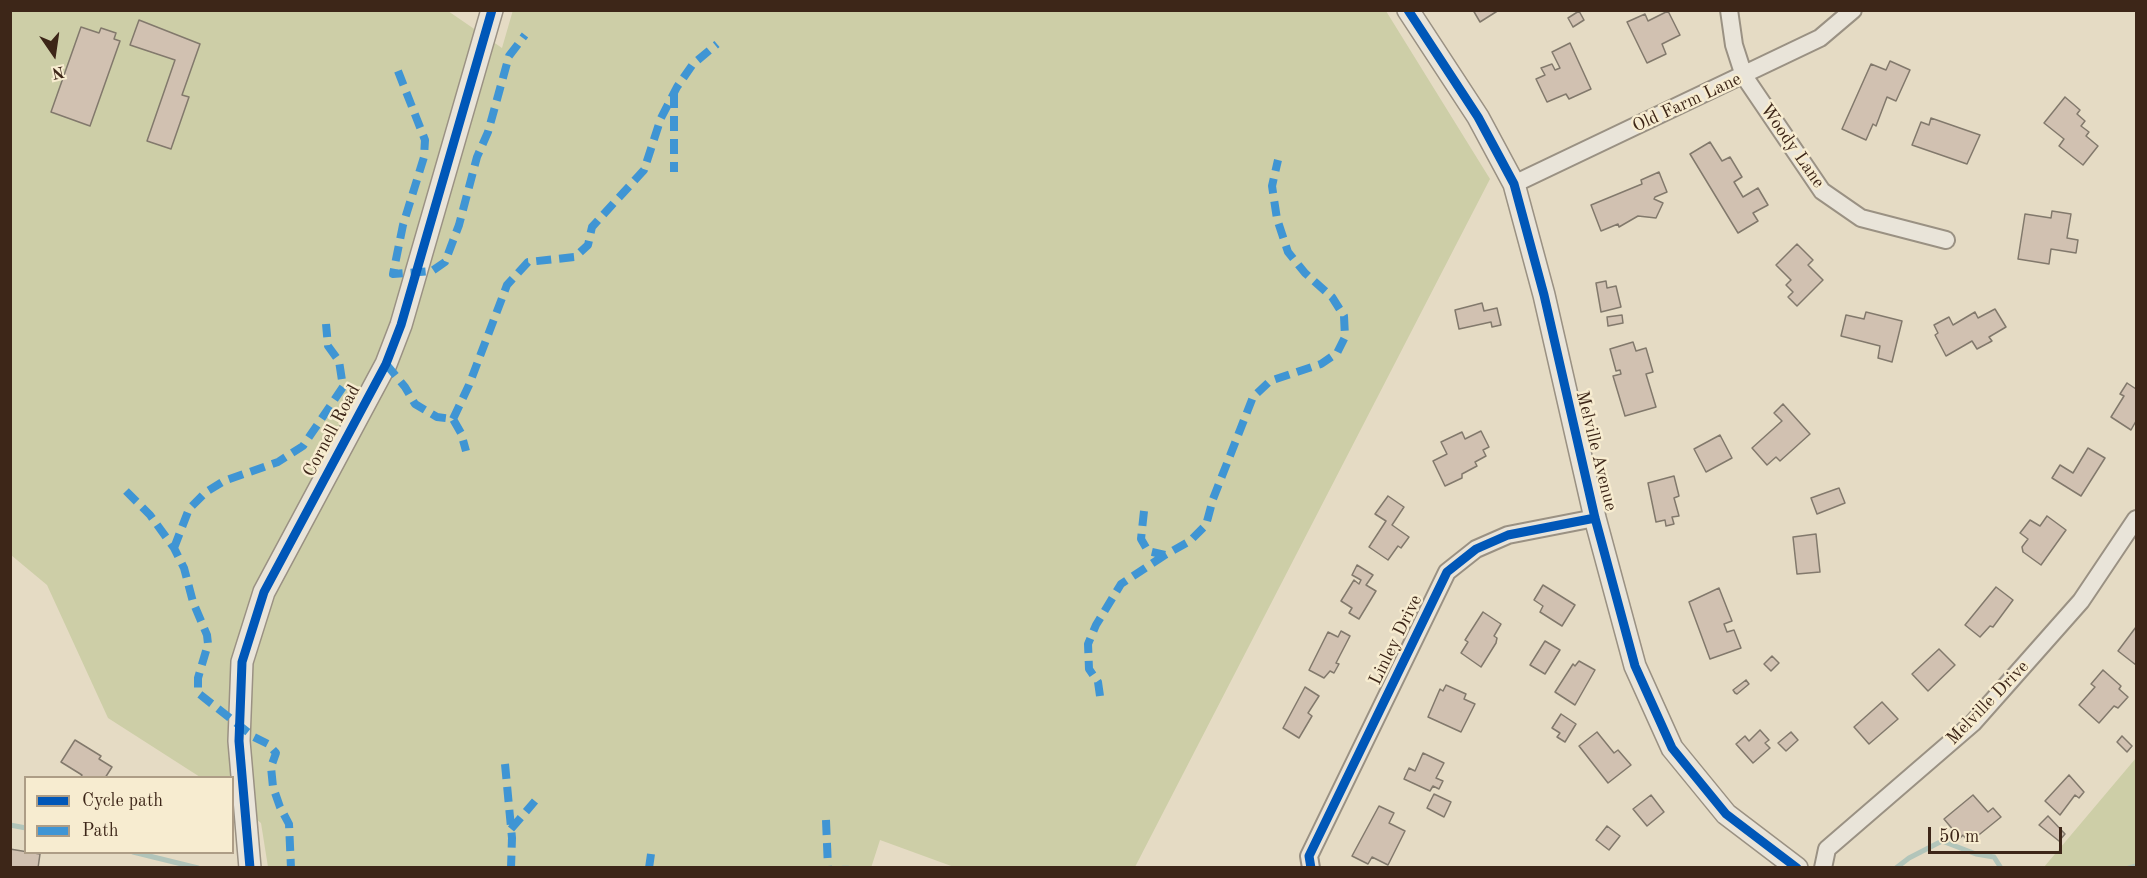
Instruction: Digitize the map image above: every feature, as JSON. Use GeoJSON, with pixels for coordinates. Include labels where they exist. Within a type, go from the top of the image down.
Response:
{"type":"FeatureCollection","features":[{"type":"Feature","properties":{"kind":"street","name":"Cornell Road"},"geometry":{"type":"LineString","coordinates":[[249,862],[239,741],[242,662],[264,592],[386,364],[401,325],[492,10]]}},
{"type":"Feature","properties":{"kind":"street","name":"Melville Avenue"},"geometry":{"type":"LineString","coordinates":[[1408,10],[1478,117],[1514,184],[1544,296],[1595,518],[1635,666],[1672,748],[1726,814],[1797,867]]}},
{"type":"Feature","properties":{"kind":"street","name":"Woody Lane"},"geometry":{"type":"LineString","coordinates":[[1729,10],[1734,45],[1744,76],[1822,192],[1861,218],[1946,240]]}},
{"type":"Feature","properties":{"kind":"street","name":"Old Farm Lane"},"geometry":{"type":"LineString","coordinates":[[1514,184],[1820,38],[1853,10]]}},
{"type":"Feature","properties":{"kind":"street","name":"Linley Drive"},"geometry":{"type":"LineString","coordinates":[[1311,867],[1309,856],[1447,572],[1476,549],[1508,535],[1595,518]]}},
{"type":"Feature","properties":{"kind":"street","name":"Melville Drive"},"geometry":{"type":"LineString","coordinates":[[1823,867],[1827,849],[1981,714],[2081,601],[2136,519]]}},
{"type":"Feature","properties":{"kind":"green space"},"geometry":{"type":"Polygon","coordinates":[[[513,10],[1386,11],[1490,179],[1135,867],[954,867],[880,840],[871,868],[268,867],[261,823],[234,803],[234,776],[198,776],[108,718],[47,585],[11,555],[11,11],[448,11],[502,48],[513,10]]]}},
{"type":"Feature","properties":{"kind":"green space"},"geometry":{"type":"Polygon","coordinates":[[[2136,758],[2136,867],[2044,867],[2136,758]]]}},
{"type":"Feature","properties":{"kind":"building"},"geometry":{"type":"Polygon","coordinates":[[[1473,10],[1499,10],[1480,22],[1473,10]]]}},
{"type":"Feature","properties":{"kind":"building"},"geometry":{"type":"Polygon","coordinates":[[[1579,11],[1584,20],[1573,27],[1568,18],[1579,11]]]}},
{"type":"Feature","properties":{"kind":"building"},"geometry":{"type":"Polygon","coordinates":[[[1668,11],[1680,35],[1662,44],[1666,54],[1647,63],[1627,22],[1645,14],[1648,21],[1668,11]]]}},
{"type":"Feature","properties":{"kind":"building"},"geometry":{"type":"Polygon","coordinates":[[[139,20],[200,44],[182,95],[189,97],[171,149],[147,141],[175,60],[130,45],[139,20]]]}},
{"type":"Feature","properties":{"kind":"building"},"geometry":{"type":"Polygon","coordinates":[[[81,27],[99,33],[101,28],[116,33],[114,39],[120,41],[90,126],[51,112],[81,27]]]}},
{"type":"Feature","properties":{"kind":"building"},"geometry":{"type":"Polygon","coordinates":[[[1570,43],[1591,89],[1569,99],[1566,94],[1547,102],[1536,79],[1545,75],[1541,68],[1552,64],[1555,70],[1560,68],[1552,52],[1570,43]]]}},
{"type":"Feature","properties":{"kind":"building"},"geometry":{"type":"Polygon","coordinates":[[[1890,61],[1910,70],[1896,101],[1887,97],[1876,126],[1873,124],[1866,140],[1842,129],[1871,64],[1886,70],[1890,61]]]}},
{"type":"Feature","properties":{"kind":"building"},"geometry":{"type":"Polygon","coordinates":[[[2065,97],[2080,110],[2077,114],[2085,121],[2081,126],[2089,132],[2086,136],[2098,146],[2083,165],[2059,146],[2064,139],[2044,123],[2065,97]]]}},
{"type":"Feature","properties":{"kind":"building"},"geometry":{"type":"Polygon","coordinates":[[[1931,118],[1980,135],[1967,164],[1912,145],[1921,122],[1929,125],[1931,118]]]}},
{"type":"Feature","properties":{"kind":"building"},"geometry":{"type":"Polygon","coordinates":[[[1710,142],[1722,161],[1730,157],[1742,177],[1734,182],[1743,197],[1758,188],[1768,205],[1753,213],[1758,221],[1738,233],[1690,154],[1710,142]]]}},
{"type":"Feature","properties":{"kind":"building"},"geometry":{"type":"Polygon","coordinates":[[[1659,172],[1667,192],[1654,199],[1663,203],[1656,218],[1638,216],[1619,227],[1618,224],[1601,231],[1591,205],[1642,184],[1641,180],[1659,172]]]}},
{"type":"Feature","properties":{"kind":"building"},"geometry":{"type":"Polygon","coordinates":[[[2052,211],[2071,214],[2067,238],[2078,240],[2076,253],[2051,249],[2049,264],[2018,259],[2025,214],[2051,218],[2052,211]]]}},
{"type":"Feature","properties":{"kind":"building"},"geometry":{"type":"Polygon","coordinates":[[[1797,244],[1813,260],[1808,265],[1823,280],[1797,306],[1788,297],[1793,292],[1786,285],[1791,280],[1776,265],[1797,244]]]}},
{"type":"Feature","properties":{"kind":"building"},"geometry":{"type":"Polygon","coordinates":[[[1606,281],[1607,288],[1616,286],[1621,307],[1601,312],[1596,283],[1606,281]]]}},
{"type":"Feature","properties":{"kind":"building"},"geometry":{"type":"Polygon","coordinates":[[[1482,303],[1484,311],[1497,308],[1501,325],[1492,327],[1491,322],[1459,329],[1455,310],[1482,303]]]}},
{"type":"Feature","properties":{"kind":"building"},"geometry":{"type":"Polygon","coordinates":[[[1995,309],[2006,327],[1989,337],[1992,341],[1977,349],[1972,341],[1946,356],[1935,335],[1938,333],[1934,325],[1949,317],[1953,325],[1975,312],[1978,318],[1995,309]]]}},
{"type":"Feature","properties":{"kind":"building"},"geometry":{"type":"Polygon","coordinates":[[[1866,312],[1902,321],[1892,362],[1878,358],[1880,346],[1841,336],[1846,315],[1864,319],[1866,312]]]}},
{"type":"Feature","properties":{"kind":"building"},"geometry":{"type":"Polygon","coordinates":[[[1622,315],[1623,323],[1608,326],[1607,317],[1622,315]]]}},
{"type":"Feature","properties":{"kind":"building"},"geometry":{"type":"Polygon","coordinates":[[[1633,342],[1636,351],[1646,348],[1653,372],[1646,374],[1656,407],[1625,416],[1613,376],[1621,374],[1620,370],[1616,371],[1610,349],[1633,342]]]}},
{"type":"Feature","properties":{"kind":"building"},"geometry":{"type":"Polygon","coordinates":[[[2127,383],[2136,389],[2136,421],[2131,430],[2111,417],[2124,396],[2120,394],[2127,383]]]}},
{"type":"Feature","properties":{"kind":"building"},"geometry":{"type":"Polygon","coordinates":[[[1783,404],[1810,434],[1780,461],[1776,457],[1767,465],[1752,448],[1782,421],[1774,413],[1783,404]]]}},
{"type":"Feature","properties":{"kind":"building"},"geometry":{"type":"Polygon","coordinates":[[[1481,431],[1489,447],[1483,450],[1486,456],[1475,462],[1477,466],[1462,474],[1462,478],[1445,486],[1433,461],[1447,454],[1441,442],[1462,432],[1465,439],[1481,431]]]}},
{"type":"Feature","properties":{"kind":"building"},"geometry":{"type":"Polygon","coordinates":[[[1720,435],[1732,458],[1706,472],[1694,449],[1720,435]]]}},
{"type":"Feature","properties":{"kind":"building"},"geometry":{"type":"Polygon","coordinates":[[[2088,448],[2105,458],[2081,496],[2052,478],[2060,465],[2073,473],[2088,448]]]}},
{"type":"Feature","properties":{"kind":"building"},"geometry":{"type":"Polygon","coordinates":[[[1674,476],[1679,496],[1674,498],[1679,516],[1672,517],[1674,524],[1666,526],[1665,520],[1656,522],[1648,483],[1674,476]]]}},
{"type":"Feature","properties":{"kind":"building"},"geometry":{"type":"Polygon","coordinates":[[[1839,488],[1845,503],[1817,514],[1811,498],[1839,488]]]}},
{"type":"Feature","properties":{"kind":"building"},"geometry":{"type":"Polygon","coordinates":[[[1388,496],[1404,507],[1392,525],[1409,537],[1401,548],[1398,546],[1388,560],[1369,547],[1386,521],[1375,514],[1388,496]]]}},
{"type":"Feature","properties":{"kind":"building"},"geometry":{"type":"Polygon","coordinates":[[[2047,516],[2066,530],[2041,565],[2023,552],[2022,547],[2028,539],[2020,533],[2030,520],[2040,526],[2047,516]]]}},
{"type":"Feature","properties":{"kind":"building"},"geometry":{"type":"Polygon","coordinates":[[[1816,534],[1820,572],[1797,574],[1793,537],[1816,534]]]}},
{"type":"Feature","properties":{"kind":"building"},"geometry":{"type":"Polygon","coordinates":[[[1357,565],[1373,575],[1366,585],[1376,591],[1359,619],[1349,613],[1352,608],[1341,601],[1354,580],[1359,584],[1361,580],[1352,575],[1357,565]]]}},
{"type":"Feature","properties":{"kind":"building"},"geometry":{"type":"Polygon","coordinates":[[[1543,585],[1575,605],[1562,626],[1540,612],[1543,606],[1534,600],[1543,585]]]}},
{"type":"Feature","properties":{"kind":"building"},"geometry":{"type":"Polygon","coordinates":[[[1996,587],[2013,600],[1993,627],[1990,626],[1980,637],[1965,625],[1996,587]]]}},
{"type":"Feature","properties":{"kind":"building"},"geometry":{"type":"Polygon","coordinates":[[[1719,588],[1732,621],[1724,624],[1727,632],[1734,630],[1741,648],[1710,659],[1689,602],[1719,588]]]}},
{"type":"Feature","properties":{"kind":"building"},"geometry":{"type":"Polygon","coordinates":[[[1483,612],[1501,624],[1494,636],[1497,638],[1496,643],[1481,667],[1461,653],[1468,642],[1465,640],[1483,612]]]}},
{"type":"Feature","properties":{"kind":"building"},"geometry":{"type":"Polygon","coordinates":[[[2136,627],[2136,665],[2118,651],[2136,627]]]}},
{"type":"Feature","properties":{"kind":"building"},"geometry":{"type":"Polygon","coordinates":[[[1341,631],[1350,636],[1336,663],[1339,664],[1334,673],[1330,671],[1324,678],[1309,670],[1328,632],[1338,637],[1341,631]]]}},
{"type":"Feature","properties":{"kind":"building"},"geometry":{"type":"Polygon","coordinates":[[[1545,641],[1560,650],[1545,674],[1530,665],[1545,641]]]}},
{"type":"Feature","properties":{"kind":"building"},"geometry":{"type":"Polygon","coordinates":[[[1939,649],[1955,665],[1928,691],[1912,674],[1939,649]]]}},
{"type":"Feature","properties":{"kind":"building"},"geometry":{"type":"Polygon","coordinates":[[[1772,656],[1779,663],[1771,671],[1764,664],[1772,656]]]}},
{"type":"Feature","properties":{"kind":"building"},"geometry":{"type":"Polygon","coordinates":[[[1579,661],[1595,670],[1575,705],[1555,692],[1573,664],[1575,666],[1579,661]]]}},
{"type":"Feature","properties":{"kind":"building"},"geometry":{"type":"Polygon","coordinates":[[[2103,670],[2121,686],[2119,689],[2128,697],[2118,708],[2114,706],[2099,723],[2079,705],[2095,687],[2091,684],[2103,670]]]}},
{"type":"Feature","properties":{"kind":"building"},"geometry":{"type":"Polygon","coordinates":[[[1746,680],[1749,684],[1737,694],[1735,693],[1733,690],[1746,680]]]}},
{"type":"Feature","properties":{"kind":"building"},"geometry":{"type":"Polygon","coordinates":[[[1446,685],[1466,694],[1464,699],[1475,704],[1461,732],[1428,717],[1440,689],[1443,691],[1446,685]]]}},
{"type":"Feature","properties":{"kind":"building"},"geometry":{"type":"Polygon","coordinates":[[[1305,687],[1319,696],[1308,713],[1312,716],[1299,738],[1283,728],[1305,687]]]}},
{"type":"Feature","properties":{"kind":"building"},"geometry":{"type":"Polygon","coordinates":[[[1882,702],[1898,719],[1869,744],[1854,727],[1882,702]]]}},
{"type":"Feature","properties":{"kind":"building"},"geometry":{"type":"Polygon","coordinates":[[[1561,714],[1576,724],[1565,742],[1557,737],[1560,733],[1552,728],[1561,714]]]}},
{"type":"Feature","properties":{"kind":"building"},"geometry":{"type":"Polygon","coordinates":[[[1760,730],[1769,740],[1765,743],[1770,748],[1753,763],[1736,744],[1745,736],[1749,741],[1760,730]]]}},
{"type":"Feature","properties":{"kind":"building"},"geometry":{"type":"Polygon","coordinates":[[[1597,732],[1614,753],[1618,750],[1631,765],[1608,783],[1579,746],[1597,732]]]}},
{"type":"Feature","properties":{"kind":"building"},"geometry":{"type":"Polygon","coordinates":[[[1791,732],[1798,740],[1786,751],[1778,743],[1791,732]]]}},
{"type":"Feature","properties":{"kind":"building"},"geometry":{"type":"Polygon","coordinates":[[[2122,736],[2132,746],[2127,752],[2117,742],[2122,736]]]}},
{"type":"Feature","properties":{"kind":"building"},"geometry":{"type":"Polygon","coordinates":[[[75,740],[101,756],[99,759],[112,767],[106,776],[81,776],[61,762],[75,740]]]}},
{"type":"Feature","properties":{"kind":"building"},"geometry":{"type":"Polygon","coordinates":[[[1423,753],[1444,763],[1436,778],[1443,781],[1439,789],[1433,786],[1430,791],[1404,779],[1409,768],[1415,771],[1423,753]]]}},
{"type":"Feature","properties":{"kind":"building"},"geometry":{"type":"Polygon","coordinates":[[[2069,775],[2084,792],[2079,798],[2075,795],[2060,815],[2045,801],[2069,775]]]}},
{"type":"Feature","properties":{"kind":"building"},"geometry":{"type":"Polygon","coordinates":[[[1434,794],[1451,802],[1444,817],[1427,808],[1434,794]]]}},
{"type":"Feature","properties":{"kind":"building"},"geometry":{"type":"Polygon","coordinates":[[[1651,795],[1664,812],[1647,826],[1633,809],[1651,795]]]}},
{"type":"Feature","properties":{"kind":"building"},"geometry":{"type":"Polygon","coordinates":[[[1973,795],[1988,812],[1993,808],[2001,817],[1968,841],[1963,835],[1960,838],[1944,819],[1973,795]]]}},
{"type":"Feature","properties":{"kind":"building"},"geometry":{"type":"Polygon","coordinates":[[[1379,806],[1394,813],[1389,823],[1405,831],[1388,865],[1372,857],[1368,864],[1352,856],[1379,806]]]}},
{"type":"Feature","properties":{"kind":"building"},"geometry":{"type":"Polygon","coordinates":[[[2048,816],[2065,834],[2059,841],[2039,825],[2048,816]]]}},
{"type":"Feature","properties":{"kind":"building"},"geometry":{"type":"Polygon","coordinates":[[[1607,826],[1620,836],[1609,850],[1596,840],[1607,826]]]}},
{"type":"Feature","properties":{"kind":"building"},"geometry":{"type":"Polygon","coordinates":[[[10,849],[24,851],[24,854],[40,854],[38,868],[10,868],[10,849]]]}},
{"type":"Feature","properties":{"kind":"waterway"},"geometry":{"type":"LineString","coordinates":[[10,825],[24,828]]}},
{"type":"Feature","properties":{"kind":"waterway"},"geometry":{"type":"LineString","coordinates":[[1896,868],[1909,858],[1942,841],[1976,854],[1994,857],[2001,868]]}},
{"type":"Feature","properties":{"kind":"waterway"},"geometry":{"type":"LineString","coordinates":[[141,854],[198,868]]}},
{"type":"Feature","properties":{"kind":"waterway"},"geometry":{"type":"LineString","coordinates":[[2129,868],[2136,866]]}},
{"type":"Feature","properties":{"kind":"waterway"},"geometry":{"type":"LineString","coordinates":[[843,868],[848,868]]}},
{"type":"Feature","properties":{"kind":"marked path"},"geometry":{"type":"LineString","coordinates":[[398,71],[425,140],[424,157],[403,225],[393,274],[432,271],[445,262],[459,225],[477,157],[488,132],[509,56],[525,35]]}},
{"type":"Feature","properties":{"kind":"marked path"},"geometry":{"type":"LineString","coordinates":[[453,419],[469,385],[507,285],[528,262],[575,257],[588,245],[592,227],[644,170],[661,118],[677,87],[693,64],[717,44]]}},
{"type":"Feature","properties":{"kind":"marked path"},"geometry":{"type":"LineString","coordinates":[[674,93],[674,172]]}},
{"type":"Feature","properties":{"kind":"marked path"},"geometry":{"type":"LineString","coordinates":[[1144,511],[1141,539],[1148,551],[1165,555],[1190,541],[1206,525],[1213,499],[1253,397],[1270,381],[1321,364],[1337,353],[1345,337],[1344,316],[1332,297],[1305,273],[1288,252],[1277,219],[1272,186],[1278,160]]}},
{"type":"Feature","properties":{"kind":"marked path"},"geometry":{"type":"LineString","coordinates":[[174,548],[189,509],[206,492],[224,481],[278,462],[303,446],[343,387],[339,361],[328,346],[326,324]]}},
{"type":"Feature","properties":{"kind":"marked path"},"geometry":{"type":"LineString","coordinates":[[386,364],[405,387],[415,404],[437,417],[453,419],[461,433],[466,451]]}},
{"type":"Feature","properties":{"kind":"marked path"},"geometry":{"type":"LineString","coordinates":[[126,491],[150,515],[174,548],[184,568],[193,602],[207,635],[208,644],[198,678],[198,693],[254,737],[268,744],[276,753],[271,767],[273,787],[289,824],[291,868]]}},
{"type":"Feature","properties":{"kind":"marked path"},"geometry":{"type":"LineString","coordinates":[[1100,696],[1098,682],[1089,669],[1088,644],[1096,625],[1121,584],[1165,555]]}},
{"type":"Feature","properties":{"kind":"marked path"},"geometry":{"type":"LineString","coordinates":[[505,764],[512,838],[511,868]]}},
{"type":"Feature","properties":{"kind":"marked path"},"geometry":{"type":"LineString","coordinates":[[511,829],[535,801]]}},
{"type":"Feature","properties":{"kind":"marked path"},"geometry":{"type":"LineString","coordinates":[[826,820],[828,868]]}},
{"type":"Feature","properties":{"kind":"marked path"},"geometry":{"type":"LineString","coordinates":[[649,868],[651,854]]}},
{"type":"Feature","properties":{"kind":"cycle path"},"geometry":{"type":"LineString","coordinates":[[250,868],[239,741],[242,662],[264,592],[386,364],[401,325],[492,10]]}},
{"type":"Feature","properties":{"kind":"cycle path"},"geometry":{"type":"LineString","coordinates":[[1408,10],[1478,117],[1514,184],[1544,295],[1595,518],[1635,666],[1672,748],[1726,814],[1797,868]]}},
{"type":"Feature","properties":{"kind":"cycle path"},"geometry":{"type":"LineString","coordinates":[[1311,868],[1309,856],[1447,572],[1476,549],[1508,535],[1595,518]]}}]}
